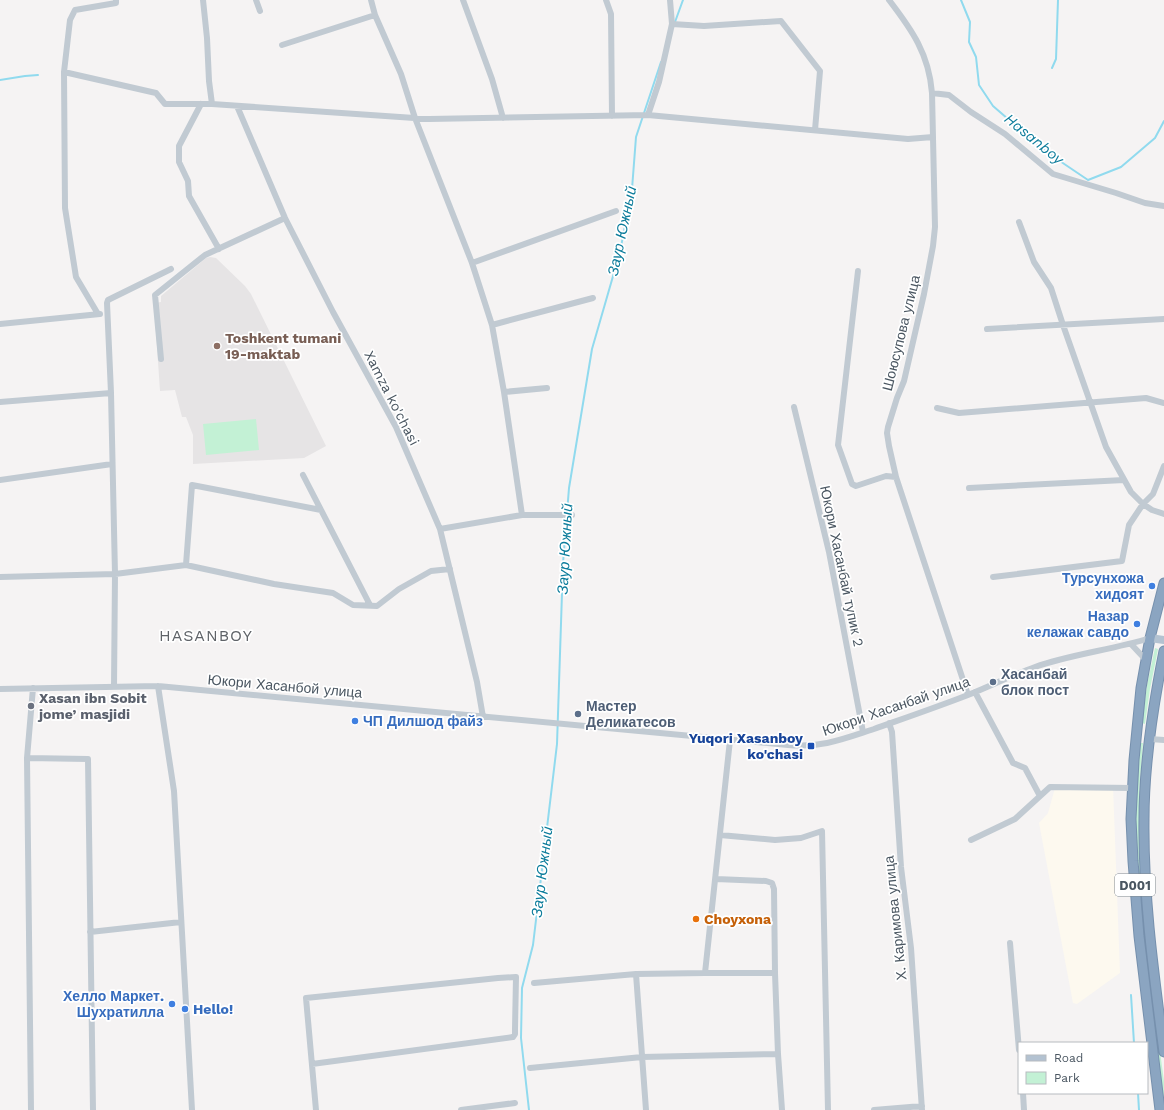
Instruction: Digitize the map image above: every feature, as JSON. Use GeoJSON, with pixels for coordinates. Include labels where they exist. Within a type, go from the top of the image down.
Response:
{"type":"FeatureCollection","features":[{"type":"Feature","properties":{"kind":"highway","name":"D001"},"geometry":{"type":"LineString","coordinates":[[1160,1110],[1138,928],[1131,820],[1132,788],[1141,688],[1150,638],[1164,582]]}},
{"type":"Feature","properties":{"kind":"highway","name":"D001"},"geometry":{"type":"LineString","coordinates":[[1164,651],[1150,736],[1145,789],[1144,820],[1144,860],[1149,928],[1164,1052]]}},
{"type":"Feature","properties":{"kind":"highway"},"geometry":{"type":"LineString","coordinates":[[1137,732],[1150,736]]}},
{"type":"Feature","properties":{"kind":"main road"},"geometry":{"type":"LineString","coordinates":[[1150,638],[1164,640]]}},
{"type":"Feature","properties":{"kind":"street"},"geometry":{"type":"LineString","coordinates":[[98,314],[76,277],[65,208],[64,72],[70,20],[75,10],[116,2],[116,0]]}},
{"type":"Feature","properties":{"kind":"street"},"geometry":{"type":"LineString","coordinates":[[203,0],[212,104]]}},
{"type":"Feature","properties":{"kind":"street"},"geometry":{"type":"LineString","coordinates":[[256,0],[260,12]]}},
{"type":"Feature","properties":{"kind":"street"},"geometry":{"type":"LineString","coordinates":[[371,0],[375,15],[401,74],[415,118],[472,263],[492,325],[504,392],[522,515]]}},
{"type":"Feature","properties":{"kind":"street"},"geometry":{"type":"LineString","coordinates":[[463,0],[492,78],[503,118]]}},
{"type":"Feature","properties":{"kind":"street"},"geometry":{"type":"LineString","coordinates":[[606,0],[611,14],[612,116]]}},
{"type":"Feature","properties":{"kind":"street"},"geometry":{"type":"LineString","coordinates":[[648,115],[659,82],[672,24],[670,0]]}},
{"type":"Feature","properties":{"kind":"street","name":"Шоюсупова улица"},"geometry":{"type":"LineString","coordinates":[[889,0],[904,19],[922,50],[929,72],[932,93],[934,227],[932,255],[904,381],[897,398],[887,433],[896,477],[968,695]]}},
{"type":"Feature","properties":{"kind":"street"},"geometry":{"type":"LineString","coordinates":[[282,45],[375,15]]}},
{"type":"Feature","properties":{"kind":"street"},"geometry":{"type":"LineString","coordinates":[[672,24],[704,26],[781,21],[820,71],[815,130]]}},
{"type":"Feature","properties":{"kind":"street"},"geometry":{"type":"LineString","coordinates":[[64,72],[156,93],[165,104],[212,104],[415,118],[648,115],[908,139],[933,137]]}},
{"type":"Feature","properties":{"kind":"street"},"geometry":{"type":"LineString","coordinates":[[932,93],[949,95],[971,112],[1005,134],[1053,174],[1145,203],[1164,206]]}},
{"type":"Feature","properties":{"kind":"street"},"geometry":{"type":"LineString","coordinates":[[201,104],[179,146],[179,162],[188,181],[189,196],[220,249]]}},
{"type":"Feature","properties":{"kind":"street","name":"Xamza ko'chasi"},"geometry":{"type":"LineString","coordinates":[[237,106],[285,218],[333,312],[396,427],[440,529],[477,682],[483,717]]}},
{"type":"Feature","properties":{"kind":"street"},"geometry":{"type":"LineString","coordinates":[[472,263],[616,212]]}},
{"type":"Feature","properties":{"kind":"street"},"geometry":{"type":"LineString","coordinates":[[161,359],[155,295],[206,255],[285,218]]}},
{"type":"Feature","properties":{"kind":"street"},"geometry":{"type":"LineString","coordinates":[[1019,222],[1034,262],[1051,288],[1106,447],[1131,492],[1143,504],[1152,510],[1164,514]]}},
{"type":"Feature","properties":{"kind":"street"},"geometry":{"type":"LineString","coordinates":[[114,686],[115,574],[111,393],[107,303],[108,300],[171,269]]}},
{"type":"Feature","properties":{"kind":"street"},"geometry":{"type":"LineString","coordinates":[[858,271],[838,445],[852,484],[856,486],[886,476],[896,477]]}},
{"type":"Feature","properties":{"kind":"street"},"geometry":{"type":"LineString","coordinates":[[492,325],[593,298]]}},
{"type":"Feature","properties":{"kind":"street"},"geometry":{"type":"LineString","coordinates":[[0,324],[108,313]]}},
{"type":"Feature","properties":{"kind":"street"},"geometry":{"type":"LineString","coordinates":[[987,329],[1164,319]]}},
{"type":"Feature","properties":{"kind":"street"},"geometry":{"type":"LineString","coordinates":[[504,392],[548,388]]}},
{"type":"Feature","properties":{"kind":"street"},"geometry":{"type":"LineString","coordinates":[[0,402],[111,393]]}},
{"type":"Feature","properties":{"kind":"street"},"geometry":{"type":"LineString","coordinates":[[937,408],[959,413],[1146,398],[1164,403]]}},
{"type":"Feature","properties":{"kind":"street","name":"Юкори Хасанбай тупик 2"},"geometry":{"type":"LineString","coordinates":[[794,406],[829,552],[863,732]]}},
{"type":"Feature","properties":{"kind":"street"},"geometry":{"type":"LineString","coordinates":[[0,480],[112,464]]}},
{"type":"Feature","properties":{"kind":"street"},"geometry":{"type":"LineString","coordinates":[[993,577],[1122,561],[1128,525],[1143,504],[1153,494],[1164,466]]}},
{"type":"Feature","properties":{"kind":"street"},"geometry":{"type":"LineString","coordinates":[[303,476],[370,605]]}},
{"type":"Feature","properties":{"kind":"street"},"geometry":{"type":"LineString","coordinates":[[969,488],[1124,480]]}},
{"type":"Feature","properties":{"kind":"street"},"geometry":{"type":"LineString","coordinates":[[186,564],[192,485],[321,510]]}},
{"type":"Feature","properties":{"kind":"street"},"geometry":{"type":"LineString","coordinates":[[440,529],[522,515],[572,515]]}},
{"type":"Feature","properties":{"kind":"street"},"geometry":{"type":"LineString","coordinates":[[0,577],[115,574],[186,564],[274,584],[333,593],[353,605],[378,606],[399,589],[431,571],[450,569]]}},
{"type":"Feature","properties":{"kind":"street","name":"Юкори Хасанбай улица"},"geometry":{"type":"LineString","coordinates":[[567,725],[796,746],[815,746],[863,732],[968,695],[1009,676],[1037,666],[1065,658],[1131,644],[1150,638]]}},
{"type":"Feature","properties":{"kind":"street"},"geometry":{"type":"LineString","coordinates":[[1131,644],[1146,658]]}},
{"type":"Feature","properties":{"kind":"street"},"geometry":{"type":"LineString","coordinates":[[158,686],[174,792],[192,1110]]}},
{"type":"Feature","properties":{"kind":"street","name":"Юкори Хасанбой улица"},"geometry":{"type":"LineString","coordinates":[[0,689],[158,686],[567,725]]}},
{"type":"Feature","properties":{"kind":"street"},"geometry":{"type":"LineString","coordinates":[[31,1110],[27,758],[33,688]]}},
{"type":"Feature","properties":{"kind":"street"},"geometry":{"type":"LineString","coordinates":[[975,692],[1013,763],[1025,768],[1040,796]]}},
{"type":"Feature","properties":{"kind":"street","name":"Х. Каримова улица"},"geometry":{"type":"LineString","coordinates":[[889,723],[892,732],[902,867],[911,948],[922,1108]]}},
{"type":"Feature","properties":{"kind":"street"},"geometry":{"type":"LineString","coordinates":[[1150,736],[1164,740]]}},
{"type":"Feature","properties":{"kind":"street"},"geometry":{"type":"LineString","coordinates":[[706,972],[730,740]]}},
{"type":"Feature","properties":{"kind":"street"},"geometry":{"type":"LineString","coordinates":[[27,758],[88,759],[93,1110]]}},
{"type":"Feature","properties":{"kind":"street"},"geometry":{"type":"LineString","coordinates":[[971,840],[1015,819],[1050,787],[1132,788]]}},
{"type":"Feature","properties":{"kind":"street"},"geometry":{"type":"LineString","coordinates":[[720,835],[775,840],[801,838],[822,831],[828,1110]]}},
{"type":"Feature","properties":{"kind":"street"},"geometry":{"type":"LineString","coordinates":[[716,879],[766,881],[772,883],[774,889],[775,973],[782,1110]]}},
{"type":"Feature","properties":{"kind":"street"},"geometry":{"type":"LineString","coordinates":[[90,932],[181,922]]}},
{"type":"Feature","properties":{"kind":"street"},"geometry":{"type":"LineString","coordinates":[[1010,943],[1018,1042]]}},
{"type":"Feature","properties":{"kind":"street"},"geometry":{"type":"LineString","coordinates":[[534,982],[636,974],[706,972],[775,973]]}},
{"type":"Feature","properties":{"kind":"street"},"geometry":{"type":"LineString","coordinates":[[636,974],[646,1110]]}},
{"type":"Feature","properties":{"kind":"street"},"geometry":{"type":"LineString","coordinates":[[312,1064],[513,1037],[515,1029],[516,977],[306,998],[316,1110]]}},
{"type":"Feature","properties":{"kind":"street"},"geometry":{"type":"LineString","coordinates":[[530,1068],[642,1057],[778,1054]]}},
{"type":"Feature","properties":{"kind":"street"},"geometry":{"type":"LineString","coordinates":[[1023,1094],[1024,1110]]}},
{"type":"Feature","properties":{"kind":"street"},"geometry":{"type":"LineString","coordinates":[[461,1110],[515,1103]]}},
{"type":"Feature","properties":{"kind":"street"},"geometry":{"type":"LineString","coordinates":[[874,1110],[922,1108]]}},
{"type":"Feature","properties":{"kind":"shaded area","name":"Toshkent tumani 19-maktab"},"geometry":{"type":"Polygon","coordinates":[[[206,258],[216,258],[245,286],[251,294],[326,446],[304,458],[193,464],[193,435],[186,417],[182,417],[175,390],[160,391],[154,303],[161,302],[161,296],[206,258]]]}},
{"type":"Feature","properties":{"kind":"shaded area"},"geometry":{"type":"Polygon","coordinates":[[[1113,786],[1120,973],[1077,1004],[1073,1003],[1039,823],[1048,813],[1055,788],[1113,786]]]}},
{"type":"Feature","properties":{"kind":"green space"},"geometry":{"type":"Polygon","coordinates":[[[256,419],[259,450],[206,455],[203,424],[256,419]]]}},
{"type":"Feature","properties":{"kind":"green space"},"geometry":{"type":"Polygon","coordinates":[[[1155,648],[1158,649],[1145,724],[1142,723],[1147,685],[1155,648]]]}},
{"type":"Feature","properties":{"kind":"green space"},"geometry":{"type":"Polygon","coordinates":[[[1140,743],[1143,743],[1139,793],[1141,876],[1150,976],[1164,1081],[1164,1110],[1140,910],[1136,793],[1140,743]]]}},
{"type":"Feature","properties":{"kind":"waterway","name":"Заур Южный"},"geometry":{"type":"LineString","coordinates":[[675,22],[683,0]]}},
{"type":"Feature","properties":{"kind":"waterway","name":"Hasanboy"},"geometry":{"type":"LineString","coordinates":[[961,0],[970,22],[969,42],[976,57],[979,85],[993,106],[1045,151],[1088,180],[1121,167],[1155,138],[1164,121]]}},
{"type":"Feature","properties":{"kind":"waterway"},"geometry":{"type":"LineString","coordinates":[[1052,68],[1056,59],[1058,0]]}},
{"type":"Feature","properties":{"kind":"waterway","name":"Заур Южный"},"geometry":{"type":"LineString","coordinates":[[529,1110],[521,1038],[522,988],[533,945],[557,744],[563,563],[569,488],[592,349],[620,252],[632,189],[636,137],[661,62]]}},
{"type":"Feature","properties":{"kind":"waterway"},"geometry":{"type":"LineString","coordinates":[[0,80],[38,75]]}},
{"type":"Feature","properties":{"kind":"waterway"},"geometry":{"type":"LineString","coordinates":[[1131,995],[1134,1042]]}},
{"type":"Feature","properties":{"kind":"waterway"},"geometry":{"type":"LineString","coordinates":[[1138,1094],[1139,1110]]}},
{"type":"Feature","properties":{"kind":"place","name":"Toshkent tumani 19-maktab"},"geometry":{"type":"Point","coordinates":[217,346]}},
{"type":"Feature","properties":{"kind":"place","name":"Турсунхожа хидоят"},"geometry":{"type":"Point","coordinates":[1152,586]}},
{"type":"Feature","properties":{"kind":"place","name":"Назар келажак савдо"},"geometry":{"type":"Point","coordinates":[1137,624]}},
{"type":"Feature","properties":{"kind":"place","name":"Хасанбай блок пост"},"geometry":{"type":"Point","coordinates":[993,682]}},
{"type":"Feature","properties":{"kind":"place","name":"Xasan ibn Sobit jome’ masjidi"},"geometry":{"type":"Point","coordinates":[31,706]}},
{"type":"Feature","properties":{"kind":"place","name":"Мастер Деликатесов"},"geometry":{"type":"Point","coordinates":[578,714]}},
{"type":"Feature","properties":{"kind":"place","name":"ЧП Дилшод файз"},"geometry":{"type":"Point","coordinates":[355,721]}},
{"type":"Feature","properties":{"kind":"place","name":"Yuqori Xasanboy ko'chasi"},"geometry":{"type":"Point","coordinates":[811,746]}},
{"type":"Feature","properties":{"kind":"place","name":"Choyxona"},"geometry":{"type":"Point","coordinates":[696,919]}},
{"type":"Feature","properties":{"kind":"place","name":"Хелло Маркет. Шухратилла"},"geometry":{"type":"Point","coordinates":[172,1004]}},
{"type":"Feature","properties":{"kind":"place","name":"Hello!"},"geometry":{"type":"Point","coordinates":[185,1009]}},
{"type":"Feature","properties":{"kind":"district","name":"HASANBOY"},"geometry":{"type":"Point","coordinates":[206,635]}}]}
